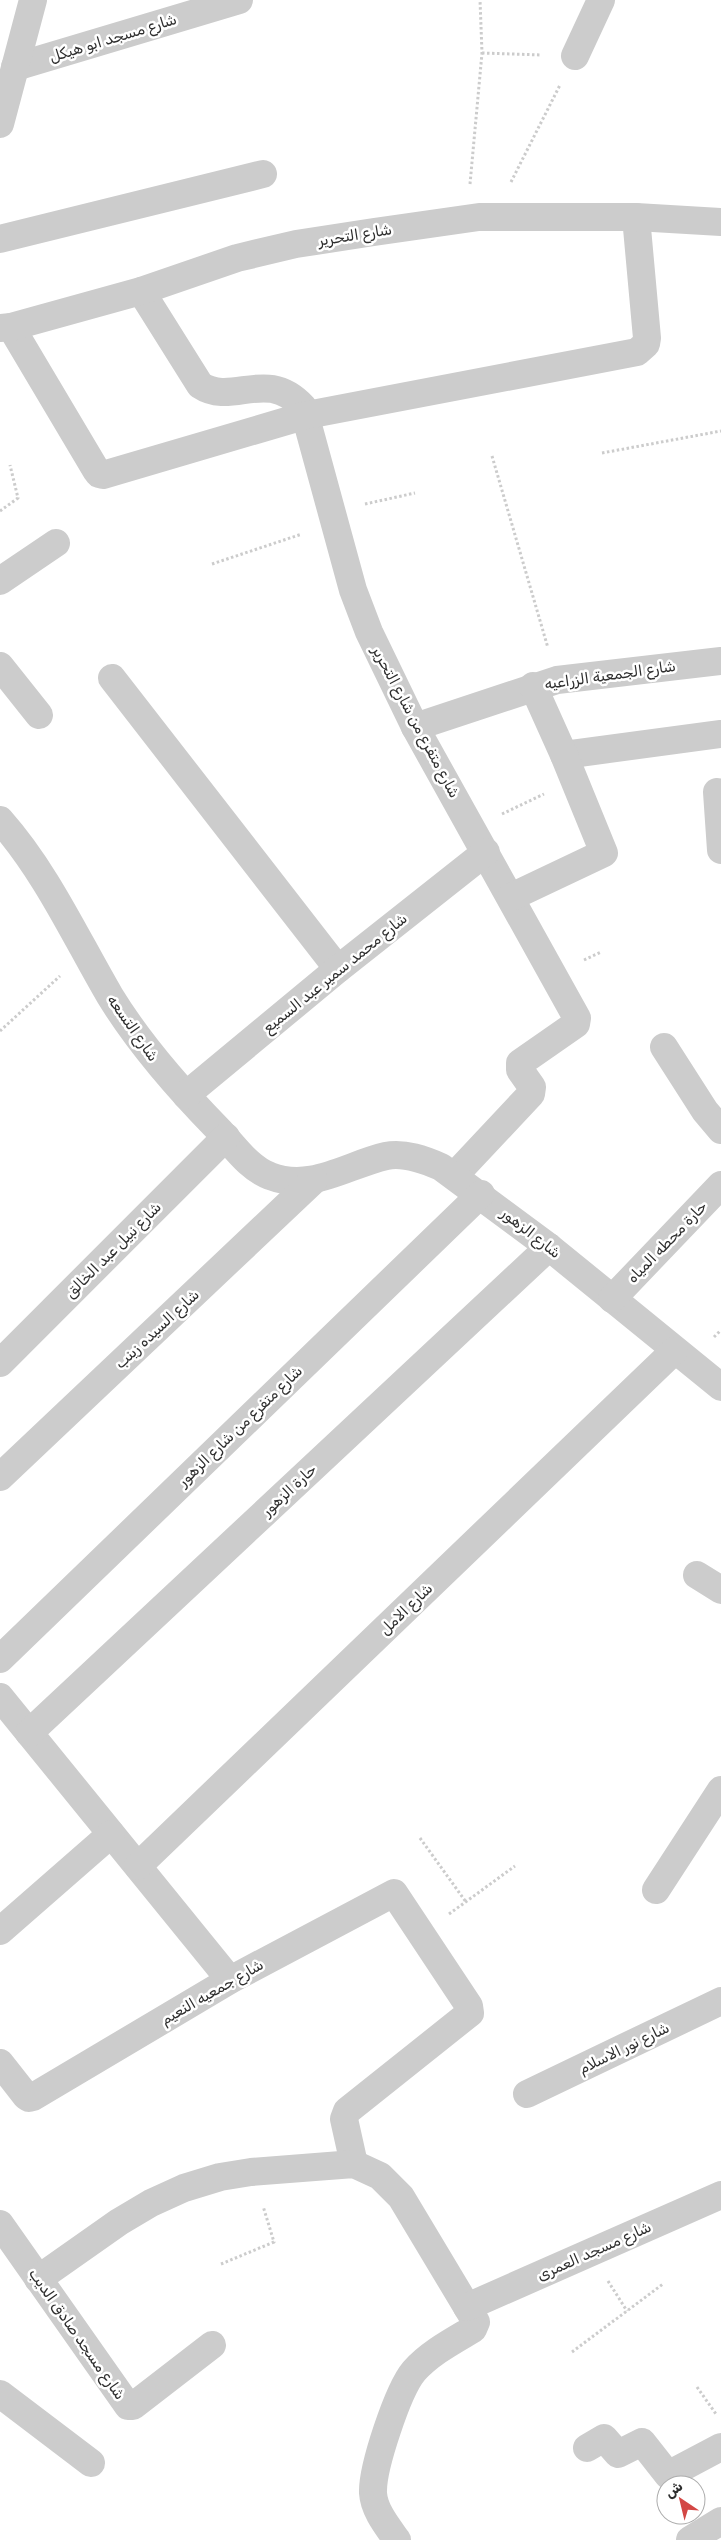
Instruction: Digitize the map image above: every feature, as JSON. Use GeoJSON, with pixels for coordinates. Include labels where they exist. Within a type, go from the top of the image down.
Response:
{"type":"FeatureCollection","features":[{"type":"Feature","properties":{"kind":"street"},"geometry":{"type":"LineString","coordinates":[[0,124],[33,0]]}},
{"type":"Feature","properties":{"kind":"street","name":"شارع مسجد ابو هيكل"},"geometry":{"type":"LineString","coordinates":[[15,68],[239,0]]}},
{"type":"Feature","properties":{"kind":"street"},"geometry":{"type":"LineString","coordinates":[[575,56],[600,0]]}},
{"type":"Feature","properties":{"kind":"street"},"geometry":{"type":"LineString","coordinates":[[0,239],[263,174]]}},
{"type":"Feature","properties":{"kind":"street"},"geometry":{"type":"LineString","coordinates":[[6,328],[98,474],[103,475],[307,415],[637,352],[646,344],[647,338],[636,217]]}},
{"type":"Feature","properties":{"kind":"street","name":"شارع التحرير"},"geometry":{"type":"LineString","coordinates":[[6,328],[141,292],[237,258],[296,244],[472,218],[636,217],[721,222]]}},
{"type":"Feature","properties":{"kind":"street","name":"شارع متفرع من شارع التحرير"},"geometry":{"type":"LineString","coordinates":[[141,292],[200,385],[206,390],[222,392],[260,387],[274,389],[286,393],[297,401],[307,415],[353,590],[369,632],[415,727],[511,897],[578,1022],[520,1063],[520,1070],[532,1087],[531,1094],[455,1175]]}},
{"type":"Feature","properties":{"kind":"street"},"geometry":{"type":"LineString","coordinates":[[0,581],[56,543]]}},
{"type":"Feature","properties":{"kind":"street","name":"شارع الجمعية الزراعيه"},"geometry":{"type":"LineString","coordinates":[[415,727],[545,683],[721,660]]}},
{"type":"Feature","properties":{"kind":"street"},"geometry":{"type":"LineString","coordinates":[[0,666],[39,715]]}},
{"type":"Feature","properties":{"kind":"street"},"geometry":{"type":"LineString","coordinates":[[112,678],[338,969]]}},
{"type":"Feature","properties":{"kind":"street"},"geometry":{"type":"LineString","coordinates":[[511,897],[604,853],[564,755],[545,683]]}},
{"type":"Feature","properties":{"kind":"street"},"geometry":{"type":"LineString","coordinates":[[564,755],[721,734]]}},
{"type":"Feature","properties":{"kind":"street"},"geometry":{"type":"LineString","coordinates":[[717,792],[721,850]]}},
{"type":"Feature","properties":{"kind":"street","name":"شارع التسعه"},"geometry":{"type":"LineString","coordinates":[[0,820],[35,865],[136,1034],[186,1095],[254,1167],[268,1175],[299,1182],[314,1180]]}},
{"type":"Feature","properties":{"kind":"street","name":"شارع محمد سمير عبد السميع"},"geometry":{"type":"LineString","coordinates":[[186,1095],[338,969],[486,852]]}},
{"type":"Feature","properties":{"kind":"street"},"geometry":{"type":"LineString","coordinates":[[664,1048],[705,1111],[721,1130]]}},
{"type":"Feature","properties":{"kind":"street","name":"شارع نبيل عبد الخالق"},"geometry":{"type":"LineString","coordinates":[[0,1363],[226,1137]]}},
{"type":"Feature","properties":{"kind":"street","name":"شارع الزهور"},"geometry":{"type":"LineString","coordinates":[[314,1180],[388,1156],[424,1160],[455,1175],[549,1247],[674,1351],[721,1387]]}},
{"type":"Feature","properties":{"kind":"street","name":"شارع السيده زينب"},"geometry":{"type":"LineString","coordinates":[[0,1477],[314,1180]]}},
{"type":"Feature","properties":{"kind":"street","name":"حارة محطه المياه"},"geometry":{"type":"LineString","coordinates":[[612,1300],[721,1186]]}},
{"type":"Feature","properties":{"kind":"street","name":"شارع متفرع من شارع الزهور"},"geometry":{"type":"LineString","coordinates":[[0,1659],[480,1194]]}},
{"type":"Feature","properties":{"kind":"street","name":"حارة الزهور"},"geometry":{"type":"LineString","coordinates":[[29,1733],[549,1247]]}},
{"type":"Feature","properties":{"kind":"street","name":"شارع الامل"},"geometry":{"type":"LineString","coordinates":[[138,1866],[674,1351]]}},
{"type":"Feature","properties":{"kind":"street"},"geometry":{"type":"LineString","coordinates":[[697,1575],[721,1590]]}},
{"type":"Feature","properties":{"kind":"street"},"geometry":{"type":"LineString","coordinates":[[0,1697],[230,1980]]}},
{"type":"Feature","properties":{"kind":"street"},"geometry":{"type":"LineString","coordinates":[[656,1890],[721,1790]]}},
{"type":"Feature","properties":{"kind":"street"},"geometry":{"type":"LineString","coordinates":[[0,1931],[111,1834]]}},
{"type":"Feature","properties":{"kind":"street","name":"شارع جمعيه النعيم"},"geometry":{"type":"LineString","coordinates":[[0,2063],[26,2096],[29,2098],[33,2097],[230,1980],[390,1893],[397,1894],[469,2006],[470,2013],[346,2111],[344,2119],[354,2164]]}},
{"type":"Feature","properties":{"kind":"street","name":"شارع نور الاسلام"},"geometry":{"type":"LineString","coordinates":[[527,2094],[721,2001]]}},
{"type":"Feature","properties":{"kind":"street"},"geometry":{"type":"LineString","coordinates":[[38,2279],[119,2222],[150,2203],[202,2182],[251,2172],[354,2164],[380,2176],[401,2197],[476,2322],[475,2326],[424,2361],[413,2372],[398,2400],[374,2480],[375,2501],[397,2540]]}},
{"type":"Feature","properties":{"kind":"street","name":"شارع مسجد العمرى"},"geometry":{"type":"LineString","coordinates":[[467,2307],[721,2195]]}},
{"type":"Feature","properties":{"kind":"street","name":"شارع مسجد صادق الديب"},"geometry":{"type":"LineString","coordinates":[[0,2224],[128,2406],[133,2406],[212,2345]]}},
{"type":"Feature","properties":{"kind":"street"},"geometry":{"type":"LineString","coordinates":[[0,2394],[91,2463]]}},
{"type":"Feature","properties":{"kind":"street"},"geometry":{"type":"LineString","coordinates":[[587,2448],[604,2438],[618,2454],[642,2442],[668,2475],[721,2447]]}},
{"type":"Feature","properties":{"kind":"street"},"geometry":{"type":"LineString","coordinates":[[690,2540],[721,2521]]}},
{"type":"Feature","properties":{"kind":"path"},"geometry":{"type":"LineString","coordinates":[[472,218],[482,53],[480,0]]}},
{"type":"Feature","properties":{"kind":"path"},"geometry":{"type":"LineString","coordinates":[[472,218],[510,184],[575,56],[482,53]]}},
{"type":"Feature","properties":{"kind":"path"},"geometry":{"type":"LineString","coordinates":[[602,453],[721,431]]}},
{"type":"Feature","properties":{"kind":"path"},"geometry":{"type":"LineString","coordinates":[[492,456],[545,683]]}},
{"type":"Feature","properties":{"kind":"path"},"geometry":{"type":"LineString","coordinates":[[0,511],[18,498],[10,466]]}},
{"type":"Feature","properties":{"kind":"path"},"geometry":{"type":"LineString","coordinates":[[212,564],[334,517],[415,493]]}},
{"type":"Feature","properties":{"kind":"path"},"geometry":{"type":"LineString","coordinates":[[472,827],[574,781]]}},
{"type":"Feature","properties":{"kind":"path"},"geometry":{"type":"LineString","coordinates":[[0,1031],[54,982],[88,955]]}},
{"type":"Feature","properties":{"kind":"path"},"geometry":{"type":"LineString","coordinates":[[420,1838],[466,1902],[515,1866]]}},
{"type":"Feature","properties":{"kind":"path"},"geometry":{"type":"LineString","coordinates":[[221,2264],[274,2242],[251,2172]]}},
{"type":"Feature","properties":{"kind":"path"},"geometry":{"type":"LineString","coordinates":[[572,2352],[663,2284]]}},
{"type":"Feature","properties":{"kind":"path"},"geometry":{"type":"LineString","coordinates":[[697,2387],[721,2421]]}}]}
